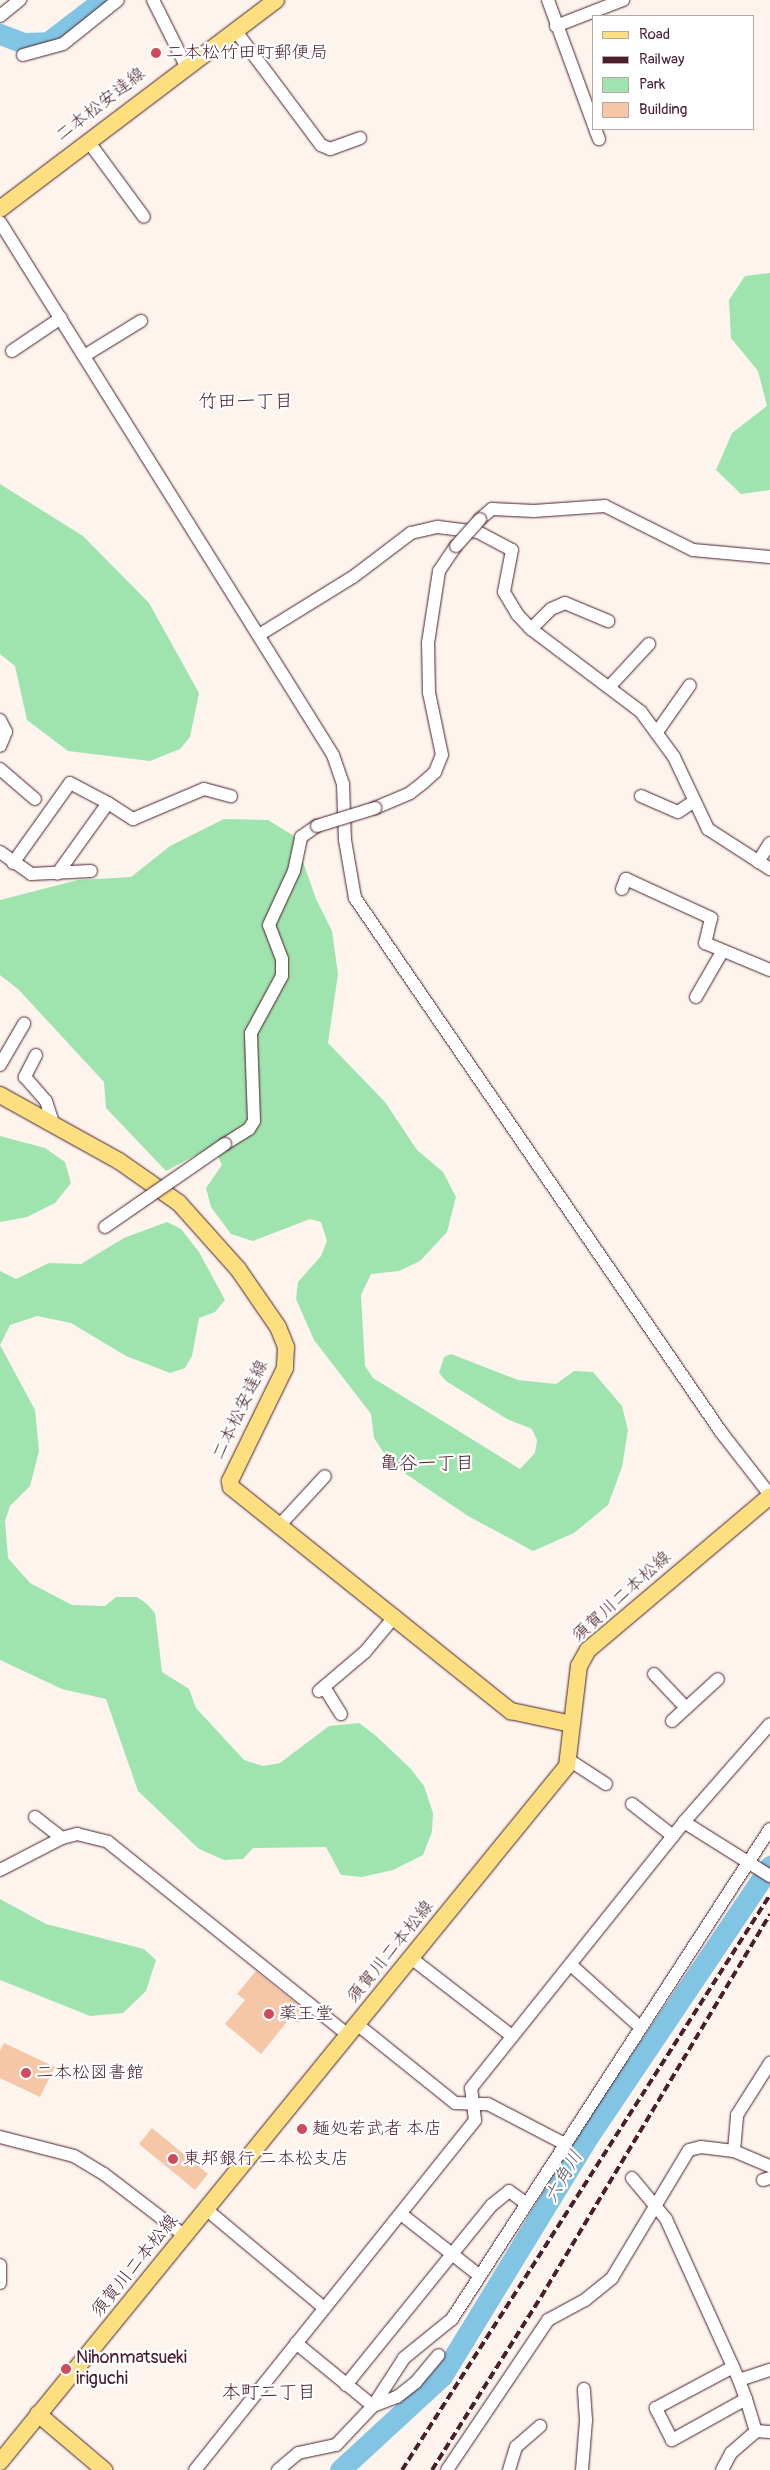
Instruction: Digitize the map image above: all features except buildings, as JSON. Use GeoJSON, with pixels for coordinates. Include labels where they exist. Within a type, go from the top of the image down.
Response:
{"type":"FeatureCollection","features":[{"type":"Feature","properties":{"kind":"main road","name":"二本松安達線"},"geometry":{"type":"LineString","coordinates":[[0,209],[88,140],[276,0]]}},
{"type":"Feature","properties":{"kind":"main road","name":"二本松安達線"},"geometry":{"type":"LineString","coordinates":[[0,1096],[120,1161],[179,1203],[238,1269],[278,1327],[286,1347],[284,1368],[230,1481],[234,1491],[394,1616],[511,1711],[572,1724]]}},
{"type":"Feature","properties":{"kind":"main road","name":"須賀川二本松線"},"geometry":{"type":"LineString","coordinates":[[0,2462],[538,1804],[569,1760],[579,1666],[588,1650],[770,1496]]}},
{"type":"Feature","properties":{"kind":"main road"},"geometry":{"type":"LineString","coordinates":[[38,2414],[104,2470]]}},
{"type":"Feature","properties":{"kind":"street"},"geometry":{"type":"LineString","coordinates":[[0,16],[20,0]]}},
{"type":"Feature","properties":{"kind":"street"},"geometry":{"type":"LineString","coordinates":[[23,55],[63,44],[118,0]]}},
{"type":"Feature","properties":{"kind":"street"},"geometry":{"type":"LineString","coordinates":[[153,0],[186,66]]}},
{"type":"Feature","properties":{"kind":"street"},"geometry":{"type":"LineString","coordinates":[[548,0],[592,121]]}},
{"type":"Feature","properties":{"kind":"street"},"geometry":{"type":"LineString","coordinates":[[556,26],[623,0]]}},
{"type":"Feature","properties":{"kind":"street"},"geometry":{"type":"LineString","coordinates":[[235,30],[321,144],[330,149],[360,138]]}},
{"type":"Feature","properties":{"kind":"street"},"geometry":{"type":"LineString","coordinates":[[88,140],[144,217]]}},
{"type":"Feature","properties":{"kind":"street"},"geometry":{"type":"LineString","coordinates":[[0,222],[332,755],[343,784],[346,849],[355,898],[721,1432],[770,1496]]}},
{"type":"Feature","properties":{"kind":"street"},"geometry":{"type":"LineString","coordinates":[[12,351],[61,318]]}},
{"type":"Feature","properties":{"kind":"street"},"geometry":{"type":"LineString","coordinates":[[84,356],[141,321]]}},
{"type":"Feature","properties":{"kind":"street"},"geometry":{"type":"LineString","coordinates":[[105,1227],[249,1129],[254,1121],[250,1067],[253,1026],[282,976],[282,959],[268,924],[294,871],[301,837],[317,826],[375,808],[410,793],[435,772],[442,755],[429,693],[428,643],[439,571],[456,546],[480,519],[492,509],[534,511],[605,506],[693,550],[770,557]]}},
{"type":"Feature","properties":{"kind":"street"},"geometry":{"type":"LineString","coordinates":[[259,635],[353,577],[397,540],[438,527],[478,532],[512,550],[504,592],[531,630],[611,686],[642,712],[674,757],[693,802],[708,829],[770,869]]}},
{"type":"Feature","properties":{"kind":"street"},"geometry":{"type":"LineString","coordinates":[[531,630],[551,609],[565,603],[608,621]]}},
{"type":"Feature","properties":{"kind":"street"},"geometry":{"type":"LineString","coordinates":[[611,686],[649,644]]}},
{"type":"Feature","properties":{"kind":"street"},"geometry":{"type":"LineString","coordinates":[[657,732],[690,685]]}},
{"type":"Feature","properties":{"kind":"street"},"geometry":{"type":"LineString","coordinates":[[0,720],[6,732],[0,746]]}},
{"type":"Feature","properties":{"kind":"street"},"geometry":{"type":"LineString","coordinates":[[0,769],[35,799]]}},
{"type":"Feature","properties":{"kind":"street"},"geometry":{"type":"LineString","coordinates":[[14,863],[70,784],[108,803],[133,819],[139,818],[191,787],[231,796]]}},
{"type":"Feature","properties":{"kind":"street"},"geometry":{"type":"LineString","coordinates":[[641,796],[678,812],[693,802]]}},
{"type":"Feature","properties":{"kind":"street"},"geometry":{"type":"LineString","coordinates":[[57,874],[108,803]]}},
{"type":"Feature","properties":{"kind":"street"},"geometry":{"type":"LineString","coordinates":[[758,862],[770,843]]}},
{"type":"Feature","properties":{"kind":"street"},"geometry":{"type":"LineString","coordinates":[[0,852],[30,874],[91,871]]}},
{"type":"Feature","properties":{"kind":"street"},"geometry":{"type":"LineString","coordinates":[[622,889],[626,879],[711,918],[703,940],[722,952],[770,970]]}},
{"type":"Feature","properties":{"kind":"street"},"geometry":{"type":"LineString","coordinates":[[696,997],[722,952]]}},
{"type":"Feature","properties":{"kind":"street"},"geometry":{"type":"LineString","coordinates":[[0,1065],[24,1024]]}},
{"type":"Feature","properties":{"kind":"street"},"geometry":{"type":"LineString","coordinates":[[36,1055],[26,1080],[46,1101],[54,1125]]}},
{"type":"Feature","properties":{"kind":"street"},"geometry":{"type":"LineString","coordinates":[[278,1527],[326,1476]]}},
{"type":"Feature","properties":{"kind":"street"},"geometry":{"type":"LineString","coordinates":[[341,1714],[322,1689],[365,1652],[394,1616]]}},
{"type":"Feature","properties":{"kind":"street"},"geometry":{"type":"LineString","coordinates":[[654,1674],[686,1708]]}},
{"type":"Feature","properties":{"kind":"street"},"geometry":{"type":"LineString","coordinates":[[672,1721],[718,1679]]}},
{"type":"Feature","properties":{"kind":"street"},"geometry":{"type":"LineString","coordinates":[[194,2470],[475,2120],[470,2088],[684,1822],[770,1724]]}},
{"type":"Feature","properties":{"kind":"street"},"geometry":{"type":"LineString","coordinates":[[569,1760],[606,1784]]}},
{"type":"Feature","properties":{"kind":"street"},"geometry":{"type":"LineString","coordinates":[[632,1804],[673,1836]]}},
{"type":"Feature","properties":{"kind":"street"},"geometry":{"type":"LineString","coordinates":[[35,1817],[62,1838]]}},
{"type":"Feature","properties":{"kind":"street"},"geometry":{"type":"LineString","coordinates":[[684,1822],[770,1876]]}},
{"type":"Feature","properties":{"kind":"street"},"geometry":{"type":"LineString","coordinates":[[278,2470],[298,2454],[332,2447],[373,2406],[404,2358],[452,2319],[527,2204],[563,2143],[770,1828]]}},
{"type":"Feature","properties":{"kind":"street"},"geometry":{"type":"LineString","coordinates":[[0,1870],[62,1838],[78,1834],[108,1842],[353,2030],[455,2103],[488,2104],[563,2143]]}},
{"type":"Feature","properties":{"kind":"street"},"geometry":{"type":"LineString","coordinates":[[411,1958],[512,2036]]}},
{"type":"Feature","properties":{"kind":"street"},"geometry":{"type":"LineString","coordinates":[[570,1965],[640,2027]]}},
{"type":"Feature","properties":{"kind":"street"},"geometry":{"type":"LineString","coordinates":[[734,2152],[737,2115],[770,2063]]}},
{"type":"Feature","properties":{"kind":"street"},"geometry":{"type":"LineString","coordinates":[[0,2137],[74,2156],[104,2174],[185,2236]]}},
{"type":"Feature","properties":{"kind":"street"},"geometry":{"type":"LineString","coordinates":[[447,2470],[548,2320],[585,2300],[612,2278],[656,2203],[692,2148],[734,2152],[770,2166]]}},
{"type":"Feature","properties":{"kind":"street"},"geometry":{"type":"LineString","coordinates":[[632,2178],[656,2203],[739,2380],[756,2431]]}},
{"type":"Feature","properties":{"kind":"street"},"geometry":{"type":"LineString","coordinates":[[346,2384],[492,2205],[509,2191],[527,2204]]}},
{"type":"Feature","properties":{"kind":"street"},"geometry":{"type":"LineString","coordinates":[[207,2210],[324,2308]]}},
{"type":"Feature","properties":{"kind":"street"},"geometry":{"type":"LineString","coordinates":[[401,2214],[480,2276]]}},
{"type":"Feature","properties":{"kind":"street"},"geometry":{"type":"LineString","coordinates":[[0,2265],[0,2283]]}},
{"type":"Feature","properties":{"kind":"street"},"geometry":{"type":"LineString","coordinates":[[296,2344],[373,2406]]}},
{"type":"Feature","properties":{"kind":"street"},"geometry":{"type":"LineString","coordinates":[[373,2406],[397,2397],[416,2382],[439,2355]]}},
{"type":"Feature","properties":{"kind":"street"},"geometry":{"type":"LineString","coordinates":[[733,2367],[656,2408],[672,2440],[746,2399]]}},
{"type":"Feature","properties":{"kind":"street"},"geometry":{"type":"LineString","coordinates":[[739,2380],[770,2370]]}},
{"type":"Feature","properties":{"kind":"street"},"geometry":{"type":"LineString","coordinates":[[582,2470],[586,2420],[584,2389]]}},
{"type":"Feature","properties":{"kind":"street"},"geometry":{"type":"LineString","coordinates":[[509,2470],[516,2447],[540,2426]]}},
{"type":"Feature","properties":{"kind":"street"},"geometry":{"type":"LineString","coordinates":[[722,2470],[731,2453],[756,2431],[770,2432]]}},
{"type":"Feature","properties":{"kind":"green space"},"geometry":{"type":"Polygon","coordinates":[[[770,273],[770,490],[741,494],[716,470],[732,433],[767,406],[758,371],[731,338],[729,300],[745,276],[770,273]]]}},
{"type":"Feature","properties":{"kind":"green space"},"geometry":{"type":"Polygon","coordinates":[[[0,484],[83,536],[149,603],[199,693],[190,737],[180,749],[150,761],[68,751],[27,720],[15,666],[0,654],[0,484]]]}},
{"type":"Feature","properties":{"kind":"green space"},"geometry":{"type":"Polygon","coordinates":[[[224,819],[268,820],[294,836],[316,899],[332,931],[338,974],[328,1043],[385,1102],[417,1150],[443,1172],[456,1197],[447,1232],[420,1261],[399,1271],[371,1274],[361,1295],[365,1366],[373,1378],[520,1469],[535,1453],[537,1440],[532,1429],[507,1419],[446,1381],[439,1373],[444,1357],[451,1354],[518,1380],[556,1384],[574,1371],[593,1372],[622,1406],[628,1430],[622,1467],[608,1505],[574,1533],[533,1551],[468,1516],[403,1472],[386,1456],[374,1438],[371,1414],[314,1340],[296,1299],[298,1282],[321,1256],[327,1241],[321,1222],[310,1219],[253,1241],[231,1234],[211,1207],[206,1188],[222,1165],[213,1146],[166,1171],[106,1108],[104,1082],[18,989],[0,975],[0,900],[78,880],[131,877],[170,846],[224,819]]]}},
{"type":"Feature","properties":{"kind":"green space"},"geometry":{"type":"Polygon","coordinates":[[[0,1136],[45,1148],[65,1162],[71,1183],[55,1203],[27,1217],[0,1222],[0,1136]]]}},
{"type":"Feature","properties":{"kind":"green space"},"geometry":{"type":"Polygon","coordinates":[[[167,1222],[181,1229],[199,1252],[225,1300],[215,1312],[199,1318],[192,1356],[185,1368],[170,1373],[126,1356],[71,1323],[37,1316],[10,1325],[0,1345],[0,1271],[16,1279],[49,1263],[81,1264],[124,1238],[167,1222]]]}},
{"type":"Feature","properties":{"kind":"green space"},"geometry":{"type":"Polygon","coordinates":[[[0,1345],[35,1410],[39,1451],[30,1486],[10,1506],[5,1521],[8,1558],[30,1583],[72,1605],[105,1606],[116,1597],[137,1597],[147,1604],[155,1613],[162,1672],[189,1689],[196,1708],[244,1760],[263,1766],[280,1763],[329,1726],[359,1723],[375,1735],[410,1768],[424,1786],[433,1813],[432,1832],[423,1855],[393,1870],[362,1877],[341,1875],[326,1847],[253,1848],[243,1859],[224,1860],[199,1849],[138,1791],[106,1699],[62,1689],[0,1660],[0,1345]]]}},
{"type":"Feature","properties":{"kind":"green space"},"geometry":{"type":"Polygon","coordinates":[[[0,1899],[46,1924],[144,1949],[156,1960],[146,1991],[123,2013],[90,2016],[0,1980],[0,1899]]]}},
{"type":"Feature","properties":{"kind":"waterway"},"geometry":{"type":"LineString","coordinates":[[0,34],[24,43],[48,42],[103,0]]}},
{"type":"Feature","properties":{"kind":"waterway","name":"六角川"},"geometry":{"type":"LineString","coordinates":[[340,2470],[442,2376],[584,2143],[770,1866]]}},
{"type":"Feature","properties":{"kind":"railway"},"geometry":{"type":"LineString","coordinates":[[402,2470],[770,1895]]}},
{"type":"Feature","properties":{"kind":"railway"},"geometry":{"type":"LineString","coordinates":[[432,2470],[541,2297],[770,1914]]}},
{"type":"Feature","properties":{"kind":"place","name":"二本松竹田町郵便局"},"geometry":{"type":"Point","coordinates":[156,53]}},
{"type":"Feature","properties":{"kind":"place","name":"薬王堂"},"geometry":{"type":"Point","coordinates":[269,2014]}},
{"type":"Feature","properties":{"kind":"place","name":"二本松図書館"},"geometry":{"type":"Point","coordinates":[26,2073]}},
{"type":"Feature","properties":{"kind":"place","name":"麺処若武者 本店"},"geometry":{"type":"Point","coordinates":[302,2129]}},
{"type":"Feature","properties":{"kind":"place","name":"東邦銀行 二本松支店"},"geometry":{"type":"Point","coordinates":[173,2159]}},
{"type":"Feature","properties":{"kind":"place","name":"Nihonmatsueki iriguchi"},"geometry":{"type":"Point","coordinates":[66,2369]}},
{"type":"Feature","properties":{"kind":"district","name":"竹田一丁目"},"geometry":{"type":"Point","coordinates":[246,402]}},
{"type":"Feature","properties":{"kind":"district","name":"亀谷一丁目"},"geometry":{"type":"Point","coordinates":[427,1464]}},
{"type":"Feature","properties":{"kind":"district","name":"本町二丁目"},"geometry":{"type":"Point","coordinates":[269,2393]}}]}
